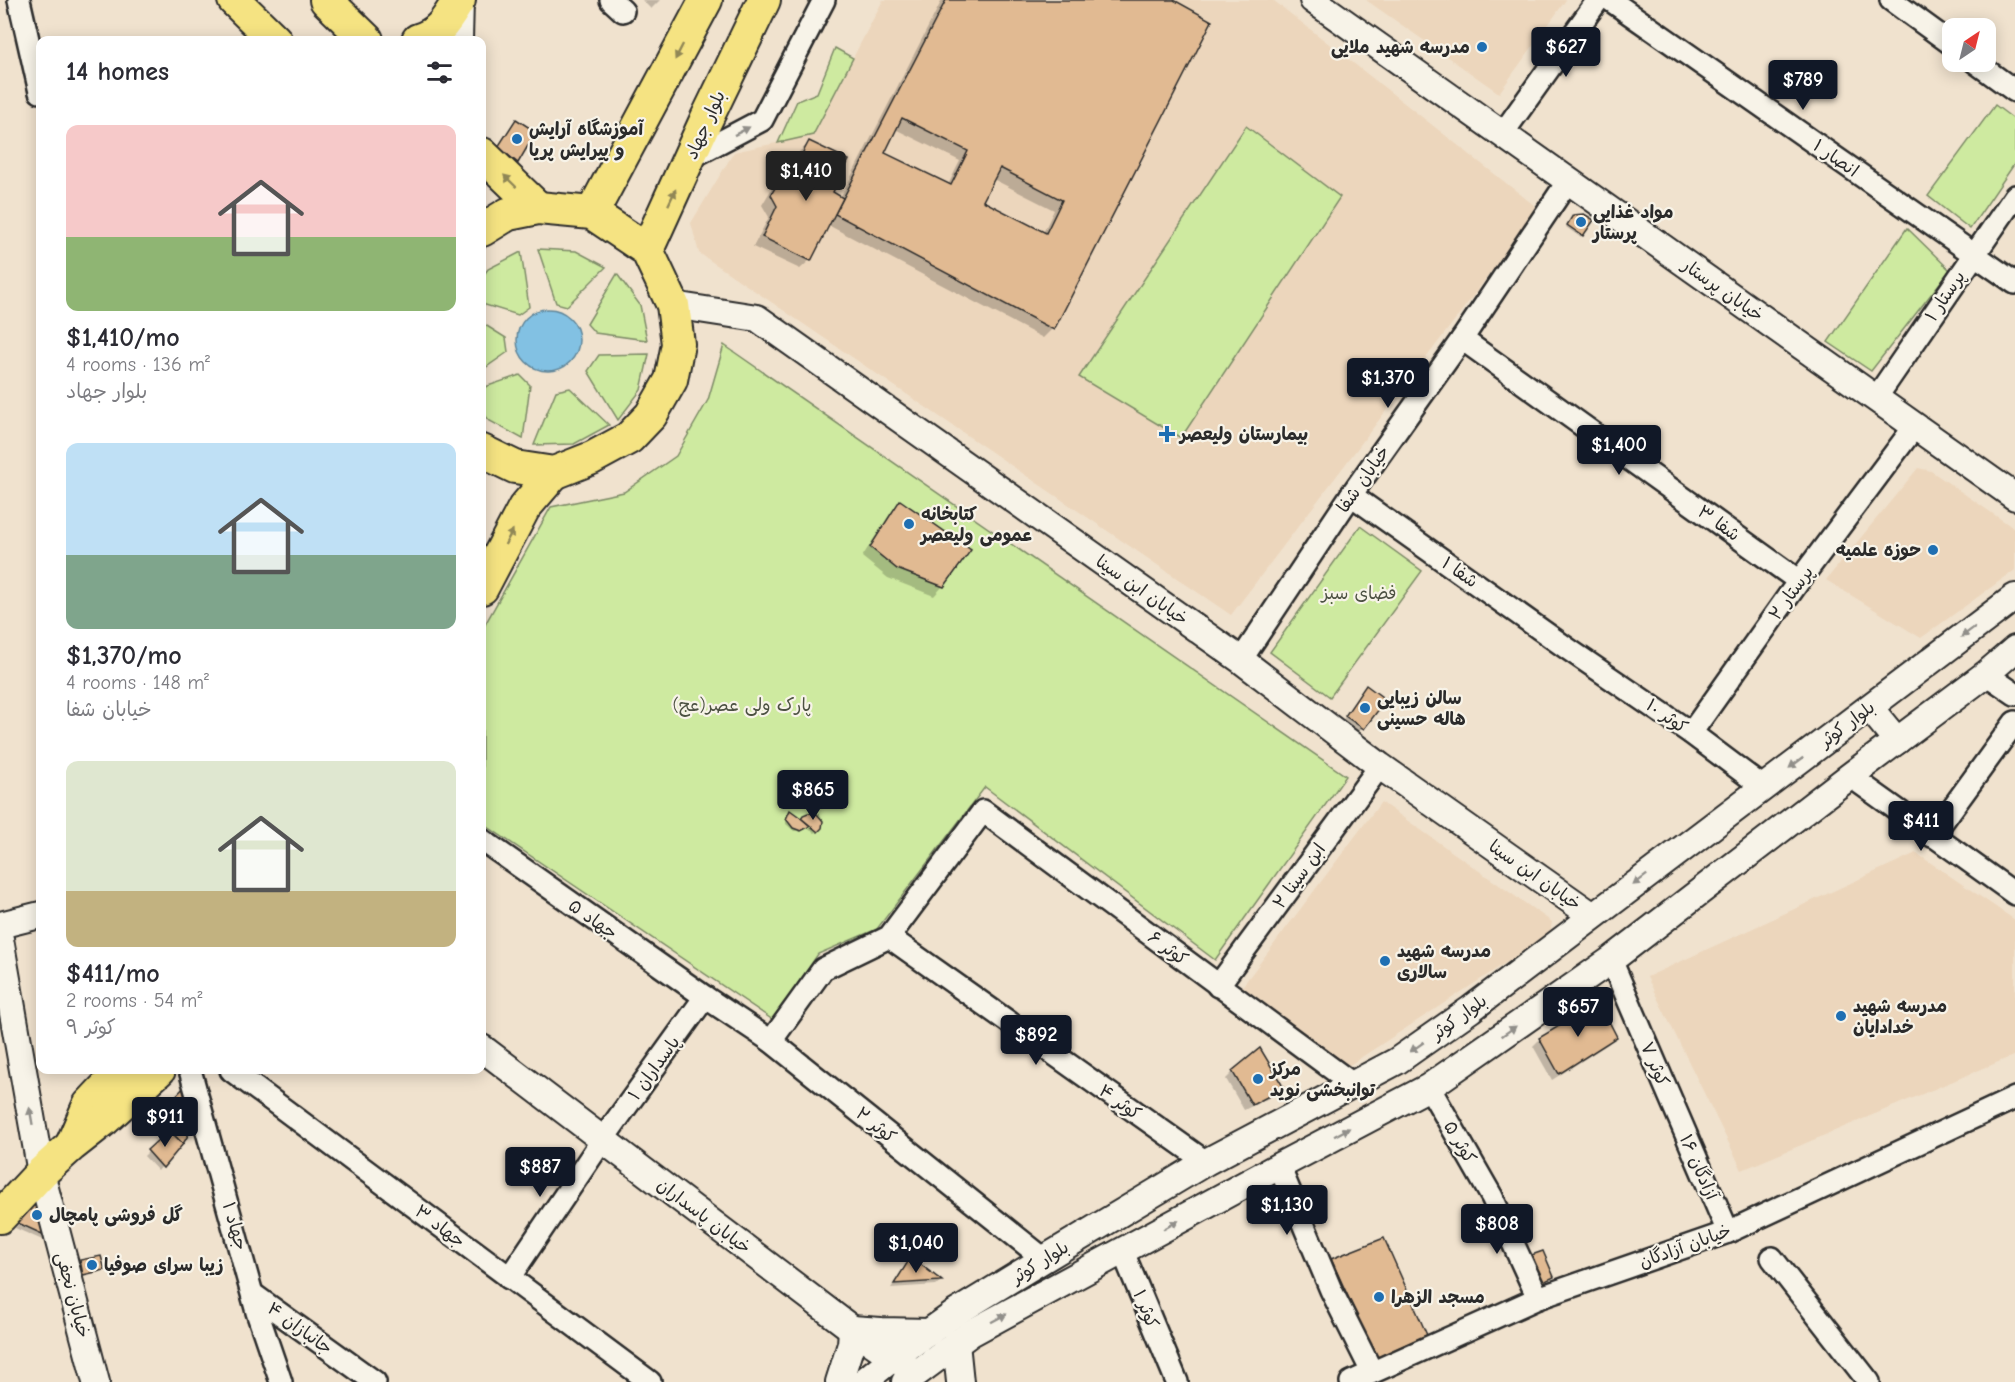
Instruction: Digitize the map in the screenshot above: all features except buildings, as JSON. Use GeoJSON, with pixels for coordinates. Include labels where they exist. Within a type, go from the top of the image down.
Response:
{"type":"FeatureCollection","features":[{"type":"Feature","properties":{"kind":"main road"},"geometry":{"type":"LineString","coordinates":[[234,0],[265,36]]}},
{"type":"Feature","properties":{"kind":"main road"},"geometry":{"type":"LineString","coordinates":[[326,0],[366,36]]}},
{"type":"Feature","properties":{"kind":"main road"},"geometry":{"type":"LineString","coordinates":[[431,36],[443,25],[459,0]]}},
{"type":"Feature","properties":{"kind":"main road"},"geometry":{"type":"LineString","coordinates":[[592,213],[706,0]]}},
{"type":"Feature","properties":{"kind":"main road","name":"بلوار جهاد"},"geometry":{"type":"LineString","coordinates":[[646,250],[764,0]]}},
{"type":"Feature","properties":{"kind":"main road"},"geometry":{"type":"LineString","coordinates":[[486,158],[538,208]]}},
{"type":"Feature","properties":{"kind":"main road"},"geometry":{"type":"LineString","coordinates":[[486,228],[508,214],[538,208],[592,213],[646,250],[673,305],[678,344],[671,380],[651,415],[630,438],[592,458],[554,473],[524,508],[486,580]]}},
{"type":"Feature","properties":{"kind":"main road"},"geometry":{"type":"LineString","coordinates":[[486,453],[515,467],[554,473]]}},
{"type":"Feature","properties":{"kind":"main road"},"geometry":{"type":"LineString","coordinates":[[72,1145],[89,1105],[118,1074]]}},
{"type":"Feature","properties":{"kind":"main road"},"geometry":{"type":"LineString","coordinates":[[0,1217],[41,1173],[155,1074]]}},
{"type":"Feature","properties":{"kind":"street"},"geometry":{"type":"LineString","coordinates":[[20,0],[36,74]]}},
{"type":"Feature","properties":{"kind":"street"},"geometry":{"type":"LineString","coordinates":[[459,0],[459,36]]}},
{"type":"Feature","properties":{"kind":"street"},"geometry":{"type":"LineString","coordinates":[[690,158],[762,120],[824,0]]}},
{"type":"Feature","properties":{"kind":"street","name":"خیابان پرستار"},"geometry":{"type":"LineString","coordinates":[[1313,0],[2015,497]]}},
{"type":"Feature","properties":{"kind":"street"},"geometry":{"type":"LineString","coordinates":[[1503,133],[1598,0]]}},
{"type":"Feature","properties":{"kind":"street","name":"انصار ۱"},"geometry":{"type":"LineString","coordinates":[[1610,0],[2015,284]]}},
{"type":"Feature","properties":{"kind":"street"},"geometry":{"type":"LineString","coordinates":[[1891,0],[1942,37]]}},
{"type":"Feature","properties":{"kind":"street"},"geometry":{"type":"LineString","coordinates":[[1989,72],[2015,91]]}},
{"type":"Feature","properties":{"kind":"street","name":"خیابان شفا"},"geometry":{"type":"LineString","coordinates":[[1241,660],[1351,495],[1462,339],[1568,181]]}},
{"type":"Feature","properties":{"kind":"street","name":"پرستار ۱"},"geometry":{"type":"LineString","coordinates":[[1876,398],[2015,196]]}},
{"type":"Feature","properties":{"kind":"street","name":"خیابان ابن سینا"},"geometry":{"type":"LineString","coordinates":[[673,305],[757,318],[1241,660],[1380,766],[1593,916]]}},
{"type":"Feature","properties":{"kind":"street","name":"شفا ۳"},"geometry":{"type":"LineString","coordinates":[[1462,339],[1799,581]]}},
{"type":"Feature","properties":{"kind":"street","name":"پرستار ۲"},"geometry":{"type":"LineString","coordinates":[[1691,733],[1799,581],[1915,426]]}},
{"type":"Feature","properties":{"kind":"street","name":"شفا ۱"},"geometry":{"type":"LineString","coordinates":[[1351,495],[1568,649]]}},
{"type":"Feature","properties":{"kind":"street","name":"بلوار کوثر"},"geometry":{"type":"LineString","coordinates":[[916,1379],[962,1329],[1044,1258],[1206,1162],[1397,1061],[1471,1009],[2015,597]]}},
{"type":"Feature","properties":{"kind":"street","name":"کوثر ۱۰"},"geometry":{"type":"LineString","coordinates":[[1568,649],[1691,733],[1763,787]]}},
{"type":"Feature","properties":{"kind":"street","name":"بلوار کوثر"},"geometry":{"type":"LineString","coordinates":[[863,1382],[930,1332],[962,1329],[1123,1252],[1429,1087],[1611,960],[1986,674],[2015,649]]}},
{"type":"Feature","properties":{"kind":"street"},"geometry":{"type":"LineString","coordinates":[[1986,674],[2015,694]]}},
{"type":"Feature","properties":{"kind":"street"},"geometry":{"type":"LineString","coordinates":[[1870,708],[1897,741]]}},
{"type":"Feature","properties":{"kind":"street"},"geometry":{"type":"LineString","coordinates":[[1932,836],[2015,723]]}},
{"type":"Feature","properties":{"kind":"street","name":"ابن سینا ۲"},"geometry":{"type":"LineString","coordinates":[[1218,986],[1380,766]]}},
{"type":"Feature","properties":{"kind":"street"},"geometry":{"type":"LineString","coordinates":[[1850,776],[2015,894]]}},
{"type":"Feature","properties":{"kind":"street","name":"کوثر ۶"},"geometry":{"type":"LineString","coordinates":[[889,937],[982,811],[1354,1085]]}},
{"type":"Feature","properties":{"kind":"street","name":"جهاد ۵"},"geometry":{"type":"LineString","coordinates":[[486,843],[705,997]]}},
{"type":"Feature","properties":{"kind":"street"},"geometry":{"type":"LineString","coordinates":[[0,926],[36,916]]}},
{"type":"Feature","properties":{"kind":"street"},"geometry":{"type":"LineString","coordinates":[[771,1041],[823,969],[889,937]]}},
{"type":"Feature","properties":{"kind":"street","name":"کوثر ۴"},"geometry":{"type":"LineString","coordinates":[[889,937],[1206,1162]]}},
{"type":"Feature","properties":{"kind":"street","name":"خیابان نجفی"},"geometry":{"type":"LineString","coordinates":[[0,939],[41,1173],[96,1382]]}},
{"type":"Feature","properties":{"kind":"street","name":"کوثر ۷"},"geometry":{"type":"LineString","coordinates":[[1611,960],[1671,1101]]}},
{"type":"Feature","properties":{"kind":"street","name":"کوثر ۲"},"geometry":{"type":"LineString","coordinates":[[705,997],[771,1041],[1044,1258]]}},
{"type":"Feature","properties":{"kind":"street","name":"پاسداران ۱"},"geometry":{"type":"LineString","coordinates":[[509,1278],[603,1139],[705,997]]}},
{"type":"Feature","properties":{"kind":"street","name":"خیابان پاسداران"},"geometry":{"type":"LineString","coordinates":[[486,1051],[852,1329],[894,1357],[916,1379]]}},
{"type":"Feature","properties":{"kind":"street","name":"جهاد ۱"},"geometry":{"type":"LineString","coordinates":[[191,1074],[258,1312],[281,1382]]}},
{"type":"Feature","properties":{"kind":"street","name":"جهاد ۳"},"geometry":{"type":"LineString","coordinates":[[236,1074],[650,1382]]}},
{"type":"Feature","properties":{"kind":"street","name":"کوثر ۵"},"geometry":{"type":"LineString","coordinates":[[1429,1087],[1492,1197],[1538,1298]]}},
{"type":"Feature","properties":{"kind":"street","name":"خیابان آزادگان"},"geometry":{"type":"LineString","coordinates":[[1351,1382],[1538,1298],[1728,1232],[2015,1098]]}},
{"type":"Feature","properties":{"kind":"street","name":"آزادگان ۱۶"},"geometry":{"type":"LineString","coordinates":[[1671,1101],[1728,1232]]}},
{"type":"Feature","properties":{"kind":"street"},"geometry":{"type":"LineString","coordinates":[[1279,1166],[1331,1290],[1372,1372]]}},
{"type":"Feature","properties":{"kind":"street","name":"کوثر ۱"},"geometry":{"type":"LineString","coordinates":[[1123,1252],[1174,1374]]}},
{"type":"Feature","properties":{"kind":"street"},"geometry":{"type":"LineString","coordinates":[[1772,1258],[1869,1382]]}},
{"type":"Feature","properties":{"kind":"street","name":"جانبازان ۴"},"geometry":{"type":"LineString","coordinates":[[254,1294],[375,1382]]}},
{"type":"Feature","properties":{"kind":"street"},"geometry":{"type":"LineString","coordinates":[[839,1382],[851,1344],[852,1329],[930,1332]]}},
{"type":"Feature","properties":{"kind":"street"},"geometry":{"type":"LineString","coordinates":[[960,1382],[962,1329]]}},
{"type":"Feature","properties":{"kind":"shaded area","name":"بیمارستان ولیعصر"},"geometry":{"type":"Polygon","coordinates":[[[883,0],[1273,0],[1539,209],[1231,615],[699,253],[691,223],[734,152],[813,135],[883,0]]]}},
{"type":"Feature","properties":{"kind":"shaded area","name":"مدرسه شهید ملایی"},"geometry":{"type":"Polygon","coordinates":[[[1366,0],[1566,0],[1499,93],[1366,0]]]}},
{"type":"Feature","properties":{"kind":"shaded area","name":"حوزه علمیه"},"geometry":{"type":"Polygon","coordinates":[[[1918,468],[1931,471],[2015,529],[2015,570],[1921,638],[1826,580],[1918,468]]]}},
{"type":"Feature","properties":{"kind":"shaded area","name":"مدرسه شهید سالاری"},"geometry":{"type":"Polygon","coordinates":[[[1381,802],[1552,922],[1550,934],[1348,1066],[1241,988],[1381,802]]]}},
{"type":"Feature","properties":{"kind":"shaded area","name":"مدرسه شهید خدادایان"},"geometry":{"type":"Polygon","coordinates":[[[1916,853],[2015,920],[2015,1055],[1742,1170],[1647,977],[1916,853]]]}},
{"type":"Feature","properties":{"kind":"green space"},"geometry":{"type":"Polygon","coordinates":[[[835,48],[853,58],[813,135],[778,143],[797,101],[817,93],[835,48]]]}},
{"type":"Feature","properties":{"kind":"green space"},"geometry":{"type":"Polygon","coordinates":[[[1995,105],[2015,120],[2015,163],[1970,229],[1928,196],[1995,105]]]}},
{"type":"Feature","properties":{"kind":"green space"},"geometry":{"type":"Polygon","coordinates":[[[1246,126],[1340,197],[1181,438],[1079,377],[1246,126]]]}},
{"type":"Feature","properties":{"kind":"green space"},"geometry":{"type":"Polygon","coordinates":[[[1907,228],[1950,270],[1871,371],[1828,342],[1907,228]]]}},
{"type":"Feature","properties":{"kind":"green space"},"geometry":{"type":"Polygon","coordinates":[[[538,249],[576,251],[606,267],[567,306],[556,303],[538,249]]]}},
{"type":"Feature","properties":{"kind":"green space"},"geometry":{"type":"Polygon","coordinates":[[[521,252],[529,307],[518,315],[486,305],[486,272],[521,252]]]}},
{"type":"Feature","properties":{"kind":"green space"},"geometry":{"type":"Polygon","coordinates":[[[617,274],[640,305],[647,340],[595,333],[587,324],[617,274]]]}},
{"type":"Feature","properties":{"kind":"green space"},"geometry":{"type":"Polygon","coordinates":[[[486,326],[506,338],[508,352],[486,367],[486,326]]]}},
{"type":"Feature","properties":{"kind":"green space","name":"پارک ولی عصر(عج)"},"geometry":{"type":"Polygon","coordinates":[[[724,345],[1346,776],[1215,960],[985,787],[877,929],[818,954],[773,1020],[486,826],[486,623],[551,507],[624,492],[676,456],[708,400],[724,345]]]}},
{"type":"Feature","properties":{"kind":"green space"},"geometry":{"type":"Polygon","coordinates":[[[649,354],[641,390],[618,420],[588,371],[599,355],[649,354]]]}},
{"type":"Feature","properties":{"kind":"green space"},"geometry":{"type":"Polygon","coordinates":[[[520,375],[530,385],[523,439],[486,416],[486,387],[520,375]]]}},
{"type":"Feature","properties":{"kind":"green space"},"geometry":{"type":"Polygon","coordinates":[[[570,388],[609,425],[574,444],[534,445],[556,391],[570,388]]]}},
{"type":"Feature","properties":{"kind":"green space","name":"فضای سبز"},"geometry":{"type":"Polygon","coordinates":[[[1360,526],[1422,571],[1330,697],[1270,652],[1360,526]]]}},
{"type":"Feature","properties":{"kind":"water"},"geometry":{"type":"Polygon","coordinates":[[[548,309],[565,314],[570,318],[574,323],[579,340],[574,357],[570,362],[565,366],[548,371],[531,366],[526,362],[522,357],[517,340],[522,323],[526,318],[531,314],[548,309]]]}},
{"type":"Feature","properties":{"kind":"place","name":"مدرسه شهید ملایی"},"geometry":{"type":"Point","coordinates":[1482,47]}},
{"type":"Feature","properties":{"kind":"place","name":"آموزشگاه آرایش و پیرایش پریا"},"geometry":{"type":"Point","coordinates":[517,139]}},
{"type":"Feature","properties":{"kind":"place","name":"مواد غذایی پرستار"},"geometry":{"type":"Point","coordinates":[1581,222]}},
{"type":"Feature","properties":{"kind":"place","name":"بیمارستان ولیعصر"},"geometry":{"type":"Point","coordinates":[1167,434]}},
{"type":"Feature","properties":{"kind":"place","name":"کتابخانه عمومی ولیعصر"},"geometry":{"type":"Point","coordinates":[909,524]}},
{"type":"Feature","properties":{"kind":"place","name":"حوزه علمیه"},"geometry":{"type":"Point","coordinates":[1933,550]}},
{"type":"Feature","properties":{"kind":"place","name":"سالن زیبایی هاله حسینی"},"geometry":{"type":"Point","coordinates":[1365,708]}},
{"type":"Feature","properties":{"kind":"place","name":"مدرسه شهید سالاری"},"geometry":{"type":"Point","coordinates":[1385,961]}},
{"type":"Feature","properties":{"kind":"place","name":"مدرسه شهید خدادایان"},"geometry":{"type":"Point","coordinates":[1841,1016]}},
{"type":"Feature","properties":{"kind":"place","name":"مرکز توانبخشی نوید"},"geometry":{"type":"Point","coordinates":[1258,1079]}},
{"type":"Feature","properties":{"kind":"place","name":"گل فروشی پامچال"},"geometry":{"type":"Point","coordinates":[37,1215]}},
{"type":"Feature","properties":{"kind":"place","name":"زیبا سرای صوفیا"},"geometry":{"type":"Point","coordinates":[92,1265]}},
{"type":"Feature","properties":{"kind":"place","name":"مسجد الزهرا"},"geometry":{"type":"Point","coordinates":[1379,1297]}}]}
